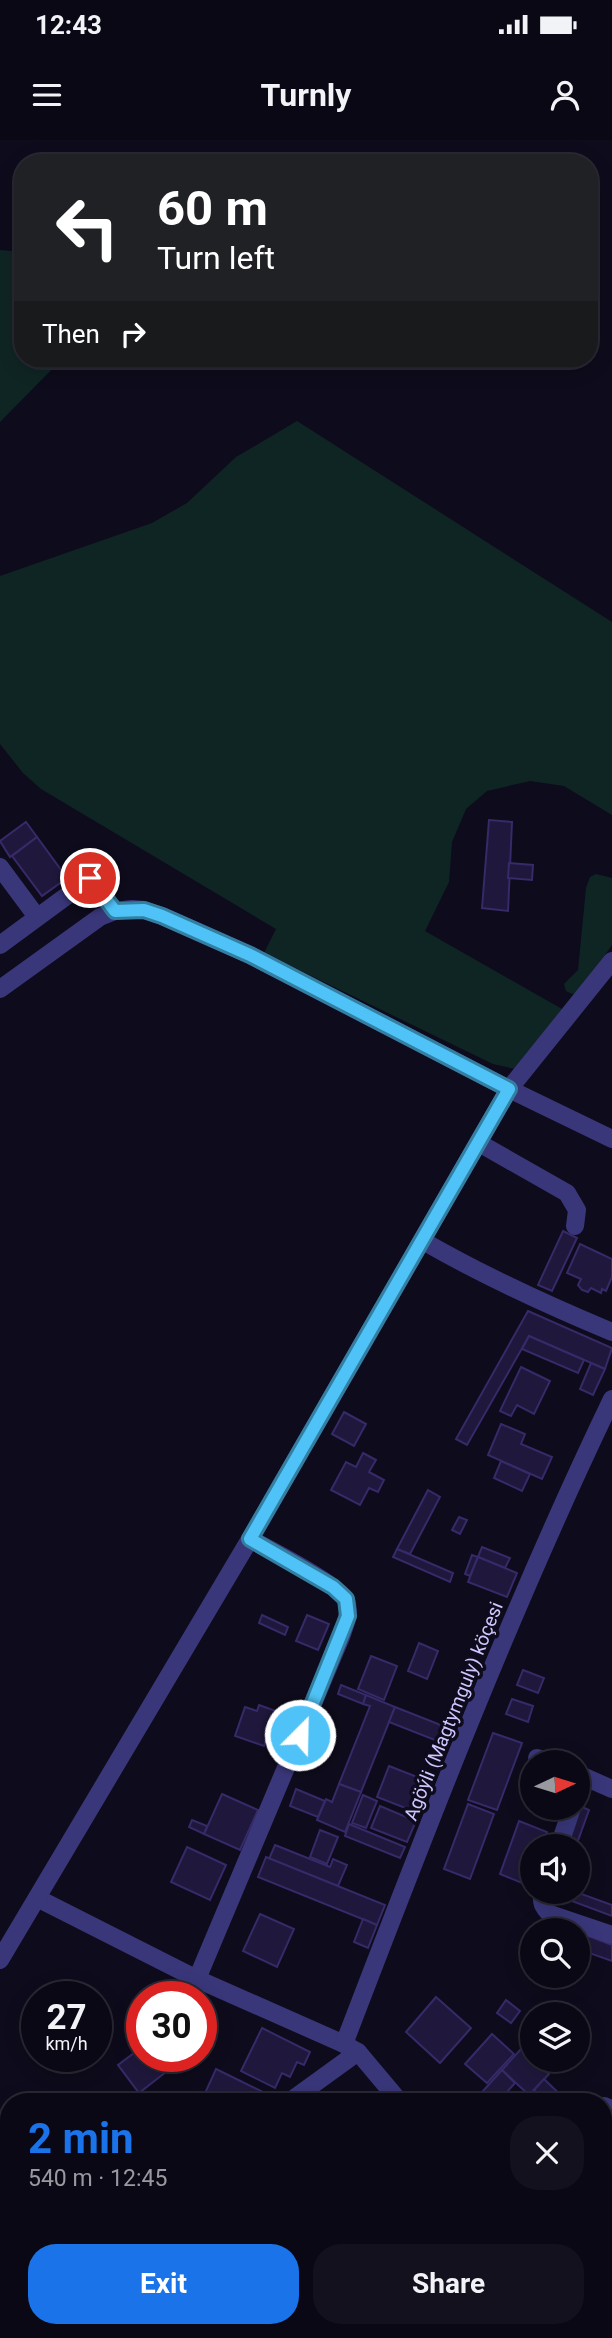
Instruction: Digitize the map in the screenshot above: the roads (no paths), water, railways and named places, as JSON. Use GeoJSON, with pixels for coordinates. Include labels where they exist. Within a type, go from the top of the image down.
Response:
{"type":"FeatureCollection","features":[{"type":"Feature","properties":{"kind":"street"},"geometry":{"type":"LineString","coordinates":[[0,867],[37,918]]}},
{"type":"Feature","properties":{"kind":"street"},"geometry":{"type":"LineString","coordinates":[[0,945],[90,878],[115,911]]}},
{"type":"Feature","properties":{"kind":"street"},"geometry":{"type":"LineString","coordinates":[[0,989],[100,917],[115,911],[144,910],[250,955],[612,1139]]}},
{"type":"Feature","properties":{"kind":"street"},"geometry":{"type":"LineString","coordinates":[[0,1959],[250,1539],[509,1089],[612,961]]}},
{"type":"Feature","properties":{"kind":"street"},"geometry":{"type":"LineString","coordinates":[[479,1143],[567,1193],[577,1210],[575,1226]]}},
{"type":"Feature","properties":{"kind":"street"},"geometry":{"type":"LineString","coordinates":[[423,1241],[537,1300],[612,1332]]}},
{"type":"Feature","properties":{"kind":"street","name":"Agöýli (Magtymguly) köçesi"},"geometry":{"type":"LineString","coordinates":[[351,2048],[406,1883],[558,1511],[612,1399]]}},
{"type":"Feature","properties":{"kind":"street"},"geometry":{"type":"LineString","coordinates":[[197,1979],[348,1616],[346,1599],[333,1587],[250,1539]]}},
{"type":"Feature","properties":{"kind":"street"},"geometry":{"type":"LineString","coordinates":[[590,1784],[612,1789]]}},
{"type":"Feature","properties":{"kind":"street"},"geometry":{"type":"LineString","coordinates":[[37,1898],[197,1979],[351,2048],[392,2093]]}},
{"type":"Feature","properties":{"kind":"street"},"geometry":{"type":"LineString","coordinates":[[542,1904],[550,1914],[612,1935]]}},
{"type":"Feature","properties":{"kind":"street"},"geometry":{"type":"LineString","coordinates":[[299,2093],[351,2048]]}}]}
